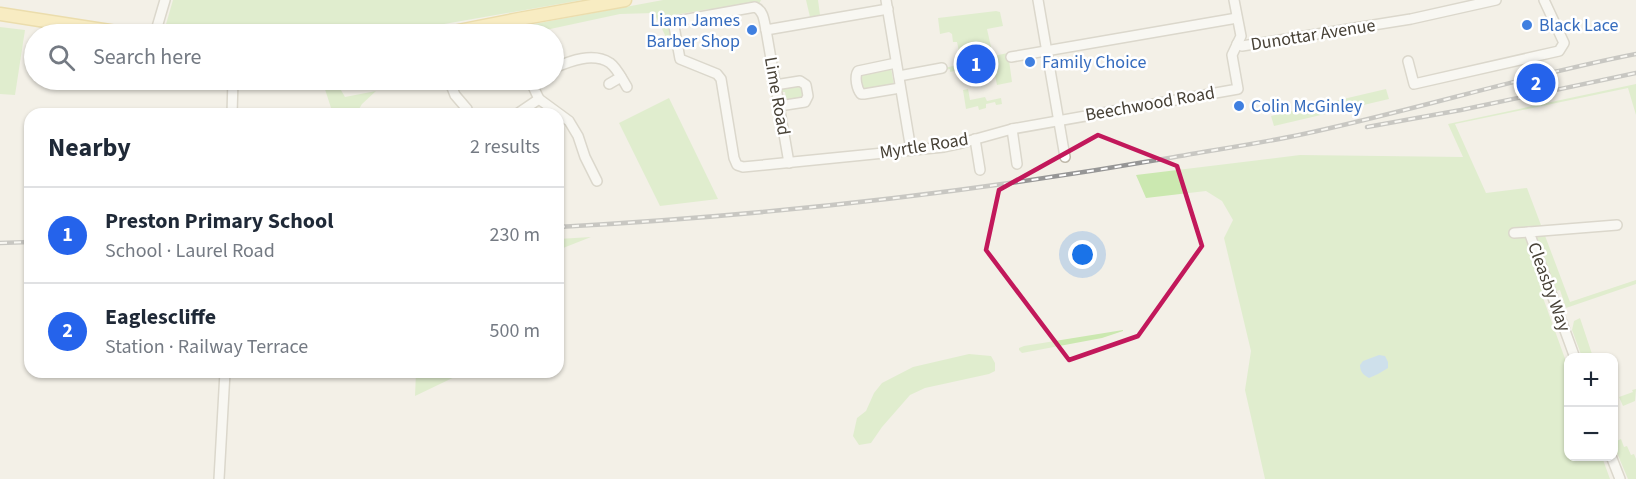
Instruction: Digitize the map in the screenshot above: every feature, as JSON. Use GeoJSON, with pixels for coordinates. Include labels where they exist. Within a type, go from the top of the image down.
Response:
{"type":"FeatureCollection","features":[{"type":"Feature","properties":{"kind":"main road"},"geometry":{"type":"LineString","coordinates":[[494,24],[625,0]]}},
{"type":"Feature","properties":{"kind":"main road"},"geometry":{"type":"LineString","coordinates":[[0,14],[64,24]]}},
{"type":"Feature","properties":{"kind":"street"},"geometry":{"type":"LineString","coordinates":[[158,24],[165,0]]}},
{"type":"Feature","properties":{"kind":"street"},"geometry":{"type":"LineString","coordinates":[[1038,0],[1065,157]]}},
{"type":"Feature","properties":{"kind":"street"},"geometry":{"type":"LineString","coordinates":[[1234,0],[1241,36],[1237,44]]}},
{"type":"Feature","properties":{"kind":"street","name":"Dunottar Avenue"},"geometry":{"type":"LineString","coordinates":[[1237,44],[1242,46],[1389,23],[1496,0]]}},
{"type":"Feature","properties":{"kind":"street"},"geometry":{"type":"LineString","coordinates":[[1408,61],[1414,84],[1559,51],[1564,43],[1544,0]]}},
{"type":"Feature","properties":{"kind":"street"},"geometry":{"type":"LineString","coordinates":[[765,30],[887,5],[911,150]]}},
{"type":"Feature","properties":{"kind":"street","name":"Myrtle Road"},"geometry":{"type":"LineString","coordinates":[[765,30],[762,13],[755,7],[679,19],[675,23],[676,44],[680,58],[717,74],[721,79],[734,158],[737,165],[743,167],[956,145],[1012,129],[1058,120]]}},
{"type":"Feature","properties":{"kind":"street"},"geometry":{"type":"LineString","coordinates":[[1011,57],[1237,18]]}},
{"type":"Feature","properties":{"kind":"street"},"geometry":{"type":"LineString","coordinates":[[519,19],[520,24]]}},
{"type":"Feature","properties":{"kind":"street","name":"Lime Road"},"geometry":{"type":"LineString","coordinates":[[765,30],[789,163]]}},
{"type":"Feature","properties":{"kind":"street","name":"Beechwood Road"},"geometry":{"type":"LineString","coordinates":[[1058,120],[1238,89],[1232,54],[1237,44]]}},
{"type":"Feature","properties":{"kind":"street"},"geometry":{"type":"LineString","coordinates":[[564,65],[581,59],[598,58],[611,64],[627,87]]}},
{"type":"Feature","properties":{"kind":"street"},"geometry":{"type":"LineString","coordinates":[[897,63],[858,71],[856,76],[858,90],[861,94],[900,88]]}},
{"type":"Feature","properties":{"kind":"street"},"geometry":{"type":"LineString","coordinates":[[899,76],[942,68]]}},
{"type":"Feature","properties":{"kind":"street"},"geometry":{"type":"LineString","coordinates":[[609,84],[621,77]]}},
{"type":"Feature","properties":{"kind":"street"},"geometry":{"type":"LineString","coordinates":[[775,85],[800,81],[807,85],[808,96],[805,102],[779,106]]}},
{"type":"Feature","properties":{"kind":"street"},"geometry":{"type":"LineString","coordinates":[[232,108],[233,90]]}},
{"type":"Feature","properties":{"kind":"street"},"geometry":{"type":"LineString","coordinates":[[453,90],[466,108]]}},
{"type":"Feature","properties":{"kind":"street"},"geometry":{"type":"LineString","coordinates":[[535,90],[539,99],[551,108]]}},
{"type":"Feature","properties":{"kind":"street"},"geometry":{"type":"LineString","coordinates":[[526,108],[539,99]]}},
{"type":"Feature","properties":{"kind":"street"},"geometry":{"type":"LineString","coordinates":[[564,117],[569,121],[593,164],[597,181]]}},
{"type":"Feature","properties":{"kind":"street"},"geometry":{"type":"LineString","coordinates":[[1012,129],[1017,164]]}},
{"type":"Feature","properties":{"kind":"street"},"geometry":{"type":"LineString","coordinates":[[975,139],[980,170]]}},
{"type":"Feature","properties":{"kind":"street","name":"Cleasby Way"},"geometry":{"type":"LineString","coordinates":[[1574,353],[1529,232],[1617,225]]}},
{"type":"Feature","properties":{"kind":"street"},"geometry":{"type":"LineString","coordinates":[[1514,233],[1529,232]]}},
{"type":"Feature","properties":{"kind":"street"},"geometry":{"type":"LineString","coordinates":[[219,479],[225,378]]}},
{"type":"Feature","properties":{"kind":"street"},"geometry":{"type":"LineString","coordinates":[[1613,461],[1620,479]]}},
{"type":"Feature","properties":{"kind":"highlighted area"},"geometry":{"type":"Polygon","coordinates":[[[1098,135],[1177,166],[1202,246],[1138,336],[1069,360],[986,250],[999,190],[1098,135]]]}},
{"type":"Feature","properties":{"kind":"green space"},"geometry":{"type":"Polygon","coordinates":[[[173,0],[582,0],[444,24],[166,24],[173,0]]]}},
{"type":"Feature","properties":{"kind":"green space"},"geometry":{"type":"Polygon","coordinates":[[[663,0],[761,0],[759,4],[732,5],[726,9],[709,9],[680,14],[673,19],[670,25],[675,55],[654,13],[620,14],[564,26],[564,24],[534,24],[663,0]]]}},
{"type":"Feature","properties":{"kind":"green space"},"geometry":{"type":"Polygon","coordinates":[[[806,0],[818,0],[820,15],[810,17],[806,0]]]}},
{"type":"Feature","properties":{"kind":"green space"},"geometry":{"type":"Polygon","coordinates":[[[1000,12],[1003,26],[987,29],[993,56],[1008,53],[1012,82],[997,85],[993,66],[960,72],[959,70],[950,72],[950,69],[944,70],[944,68],[958,65],[961,61],[957,42],[953,42],[952,34],[949,32],[940,34],[938,18],[1000,12]]]}},
{"type":"Feature","properties":{"kind":"green space"},"geometry":{"type":"Polygon","coordinates":[[[0,27],[24,30],[15,95],[0,94],[0,27]]]}},
{"type":"Feature","properties":{"kind":"green space"},"geometry":{"type":"Polygon","coordinates":[[[891,68],[894,85],[862,91],[859,73],[891,68]]]}},
{"type":"Feature","properties":{"kind":"green space"},"geometry":{"type":"Polygon","coordinates":[[[801,84],[804,97],[788,100],[787,103],[781,101],[786,99],[785,92],[779,92],[780,86],[801,84]]]}},
{"type":"Feature","properties":{"kind":"green space"},"geometry":{"type":"Polygon","coordinates":[[[1636,84],[1636,115],[1628,88],[1455,124],[1486,193],[1527,188],[1570,302],[1636,280],[1636,284],[1566,308],[1560,290],[1542,295],[1564,356],[1564,461],[1603,461],[1610,479],[1265,479],[1245,390],[1251,351],[1224,238],[1233,220],[1222,201],[1206,191],[1146,198],[1136,175],[1300,155],[1463,157],[1448,124],[1636,84]]]}},
{"type":"Feature","properties":{"kind":"green space"},"geometry":{"type":"Polygon","coordinates":[[[968,89],[970,100],[985,97],[987,101],[1001,98],[1002,104],[996,105],[995,102],[986,104],[986,108],[979,110],[978,106],[966,109],[963,90],[968,89]]]}},
{"type":"Feature","properties":{"kind":"green space"},"geometry":{"type":"Polygon","coordinates":[[[1386,89],[1389,99],[1274,126],[1271,116],[1386,89]]]}},
{"type":"Feature","properties":{"kind":"green space"},"geometry":{"type":"Polygon","coordinates":[[[325,90],[341,90],[345,97],[376,91],[360,108],[331,108],[325,90]]]}},
{"type":"Feature","properties":{"kind":"green space"},"geometry":{"type":"Polygon","coordinates":[[[669,98],[718,199],[660,206],[619,123],[669,98]]]}},
{"type":"Feature","properties":{"kind":"green space"},"geometry":{"type":"Polygon","coordinates":[[[591,237],[564,248],[564,239],[591,237]]]}},
{"type":"Feature","properties":{"kind":"green space"},"geometry":{"type":"Polygon","coordinates":[[[1580,318],[1592,353],[1581,353],[1572,330],[1574,321],[1580,318]]]}},
{"type":"Feature","properties":{"kind":"green space"},"geometry":{"type":"Polygon","coordinates":[[[1123,330],[1102,338],[1022,353],[1019,350],[1024,346],[1123,330]]]}},
{"type":"Feature","properties":{"kind":"green space"},"geometry":{"type":"Polygon","coordinates":[[[969,354],[991,356],[995,363],[995,371],[925,388],[910,395],[871,443],[859,445],[853,436],[857,418],[866,411],[874,393],[882,383],[913,367],[969,354]]]}},
{"type":"Feature","properties":{"kind":"green space"},"geometry":{"type":"Polygon","coordinates":[[[416,378],[452,378],[415,396],[416,378]]]}},
{"type":"Feature","properties":{"kind":"green space"},"geometry":{"type":"Polygon","coordinates":[[[1636,389],[1635,401],[1623,406],[1619,397],[1636,389]]]}},
{"type":"Feature","properties":{"kind":"green space"},"geometry":{"type":"Polygon","coordinates":[[[1621,439],[1624,447],[1627,446],[1631,455],[1634,454],[1636,479],[1628,479],[1618,455],[1618,440],[1621,439]]]}},
{"type":"Feature","properties":{"kind":"water"},"geometry":{"type":"Polygon","coordinates":[[[1379,355],[1385,356],[1388,368],[1369,378],[1365,376],[1360,365],[1363,361],[1379,355]]]}},
{"type":"Feature","properties":{"kind":"railway"},"geometry":{"type":"LineString","coordinates":[[564,227],[865,202],[1093,171],[1299,135],[1636,54]]}},
{"type":"Feature","properties":{"kind":"railway"},"geometry":{"type":"LineString","coordinates":[[1367,127],[1461,110],[1636,73]]}},
{"type":"Feature","properties":{"kind":"railway"},"geometry":{"type":"LineString","coordinates":[[0,243],[24,242]]}},
{"type":"Feature","properties":{"kind":"place","name":"Black Lace"},"geometry":{"type":"Point","coordinates":[1527,25]}},
{"type":"Feature","properties":{"kind":"place","name":"Liam James Barber Shop"},"geometry":{"type":"Point","coordinates":[752,30]}},
{"type":"Feature","properties":{"kind":"place","name":"Family Choice"},"geometry":{"type":"Point","coordinates":[1030,62]}},
{"type":"Feature","properties":{"kind":"place","name":"Preston Primary School"},"geometry":{"type":"Point","coordinates":[976,64]}},
{"type":"Feature","properties":{"kind":"place","name":"Eaglescliffe"},"geometry":{"type":"Point","coordinates":[1536,83]}},
{"type":"Feature","properties":{"kind":"place","name":"Colin McGinley"},"geometry":{"type":"Point","coordinates":[1239,106]}}]}
